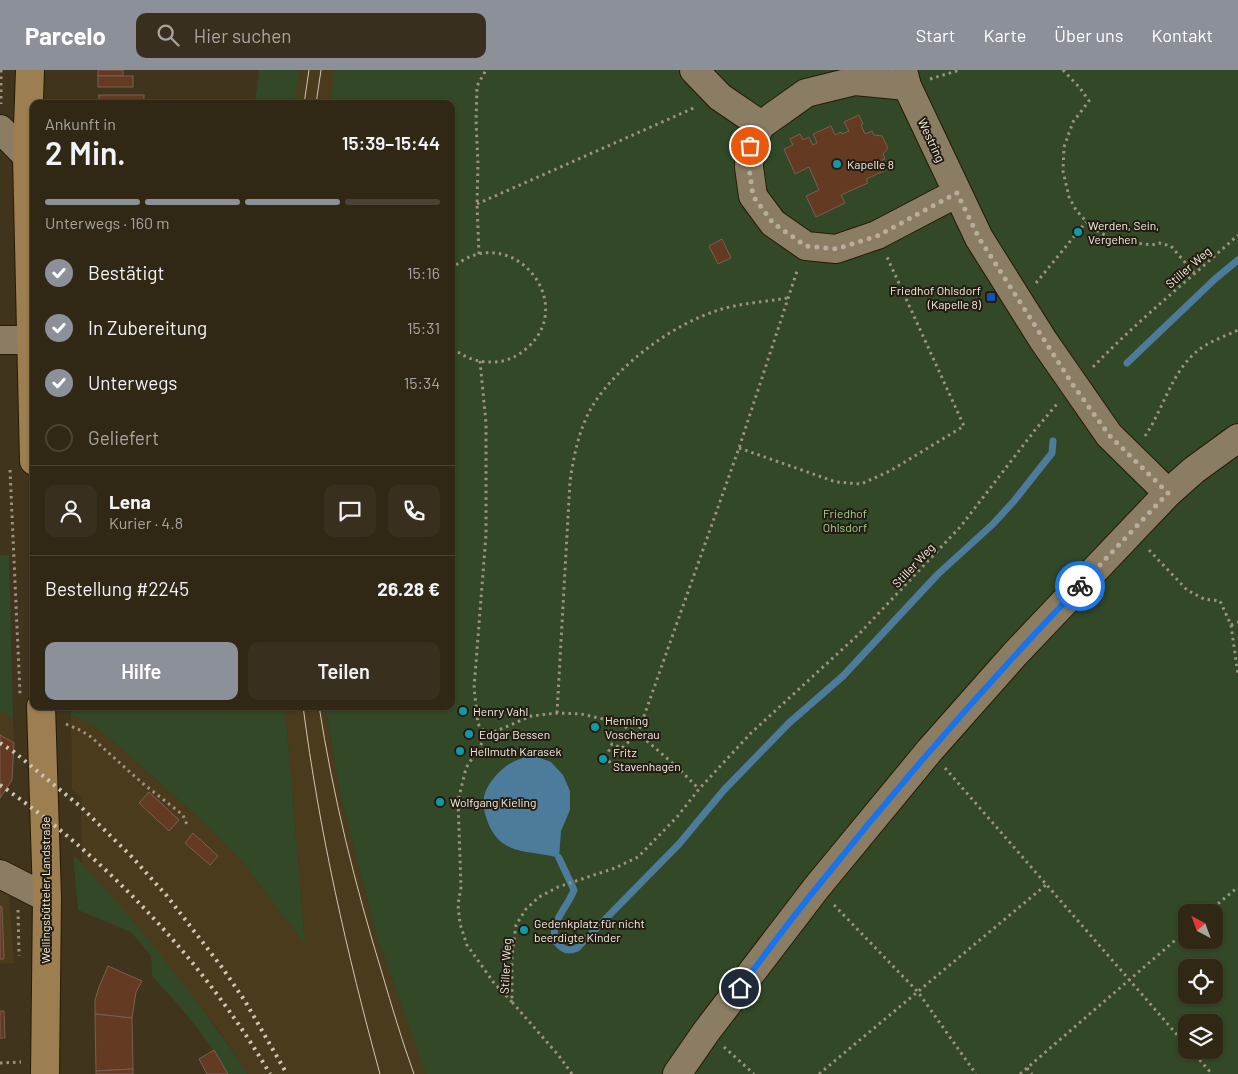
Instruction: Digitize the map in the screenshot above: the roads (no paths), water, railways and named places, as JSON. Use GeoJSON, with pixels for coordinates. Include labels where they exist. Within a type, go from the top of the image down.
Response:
{"type":"FeatureCollection","features":[{"type":"Feature","properties":{"kind":"main road"},"geometry":{"type":"LineString","coordinates":[[30,70],[27,156],[30,294]]}},
{"type":"Feature","properties":{"kind":"main road"},"geometry":{"type":"LineString","coordinates":[[22,463],[30,354]]}},
{"type":"Feature","properties":{"kind":"main road","name":"Wellingsbütteler Landstraße"},"geometry":{"type":"LineString","coordinates":[[30,1068],[47,898],[32,710]]}},
{"type":"Feature","properties":{"kind":"street"},"geometry":{"type":"LineString","coordinates":[[694,70],[720,97],[762,125]]}},
{"type":"Feature","properties":{"kind":"street"},"geometry":{"type":"LineString","coordinates":[[905,78],[856,81],[806,93],[762,125],[750,146],[749,167],[753,196],[773,223],[806,246],[836,249],[877,236],[957,193]]}},
{"type":"Feature","properties":{"kind":"street","name":"Westring"},"geometry":{"type":"LineString","coordinates":[[905,78],[979,238],[1073,385],[1109,435],[1168,493]]}},
{"type":"Feature","properties":{"kind":"street"},"geometry":{"type":"LineString","coordinates":[[1,130],[27,156]]}},
{"type":"Feature","properties":{"kind":"street"},"geometry":{"type":"LineString","coordinates":[[0,340],[30,340]]}},
{"type":"Feature","properties":{"kind":"street"},"geometry":{"type":"LineString","coordinates":[[677,1074],[706,1032],[817,886],[930,750],[1015,654],[1168,493],[1194,470],[1238,438]]}},
{"type":"Feature","properties":{"kind":"street"},"geometry":{"type":"LineString","coordinates":[[9,879],[47,898]]}},
{"type":"Feature","properties":{"kind":"water"},"geometry":{"type":"Polygon","coordinates":[[[535,756],[551,762],[563,775],[570,791],[570,810],[561,831],[559,858],[524,852],[504,844],[494,834],[485,814],[484,796],[495,777],[515,761],[535,756]]]}},
{"type":"Feature","properties":{"kind":"waterway"},"geometry":{"type":"LineString","coordinates":[[1127,363],[1215,279],[1238,260]]}},
{"type":"Feature","properties":{"kind":"waterway"},"geometry":{"type":"LineString","coordinates":[[559,858],[574,890],[558,919],[554,939],[561,947],[570,950],[577,948],[679,844],[724,790],[789,723],[843,676],[938,574],[993,524],[1052,453],[1053,441]]}},
{"type":"Feature","properties":{"kind":"tram line"},"geometry":{"type":"LineString","coordinates":[[305,100],[309,70]]}},
{"type":"Feature","properties":{"kind":"tram line"},"geometry":{"type":"LineString","coordinates":[[317,100],[321,70]]}},
{"type":"Feature","properties":{"kind":"tram line"},"geometry":{"type":"LineString","coordinates":[[304,710],[317,799],[335,892],[380,1074]]}},
{"type":"Feature","properties":{"kind":"tram line"},"geometry":{"type":"LineString","coordinates":[[320,710],[338,807],[354,874],[401,1037],[414,1074]]}},
{"type":"Feature","properties":{"kind":"railway"},"geometry":{"type":"LineString","coordinates":[[0,743],[14,752],[81,807],[132,857],[167,896],[221,966],[245,1001],[287,1074]]}},
{"type":"Feature","properties":{"kind":"railway"},"geometry":{"type":"LineString","coordinates":[[0,785],[78,845],[151,915],[216,993],[270,1074]]}},
{"type":"Feature","properties":{"kind":"place","name":"Kapelle 8"},"geometry":{"type":"Point","coordinates":[837,164]}},
{"type":"Feature","properties":{"kind":"place","name":"Werden, Sein, Vergehen"},"geometry":{"type":"Point","coordinates":[1078,232]}},
{"type":"Feature","properties":{"kind":"place","name":"Friedhof Ohlsdorf (Kapelle 8)"},"geometry":{"type":"Point","coordinates":[991,297]}},
{"type":"Feature","properties":{"kind":"place","name":"Henry Vahl"},"geometry":{"type":"Point","coordinates":[463,711]}},
{"type":"Feature","properties":{"kind":"place","name":"Henning Voscherau"},"geometry":{"type":"Point","coordinates":[595,727]}},
{"type":"Feature","properties":{"kind":"place","name":"Edgar Bessen"},"geometry":{"type":"Point","coordinates":[469,734]}},
{"type":"Feature","properties":{"kind":"place","name":"Hellmuth Karasek"},"geometry":{"type":"Point","coordinates":[460,751]}},
{"type":"Feature","properties":{"kind":"place","name":"Fritz Stavenhagen"},"geometry":{"type":"Point","coordinates":[603,759]}},
{"type":"Feature","properties":{"kind":"place","name":"Wolfgang Kieling"},"geometry":{"type":"Point","coordinates":[440,802]}},
{"type":"Feature","properties":{"kind":"place","name":"Gedenkplatz für nicht beerdigte Kinder"},"geometry":{"type":"Point","coordinates":[524,930]}},
{"type":"Feature","properties":{"kind":"park label","name":"Friedhof Ohlsdorf"},"geometry":{"type":"Point","coordinates":[845,520]}}]}
